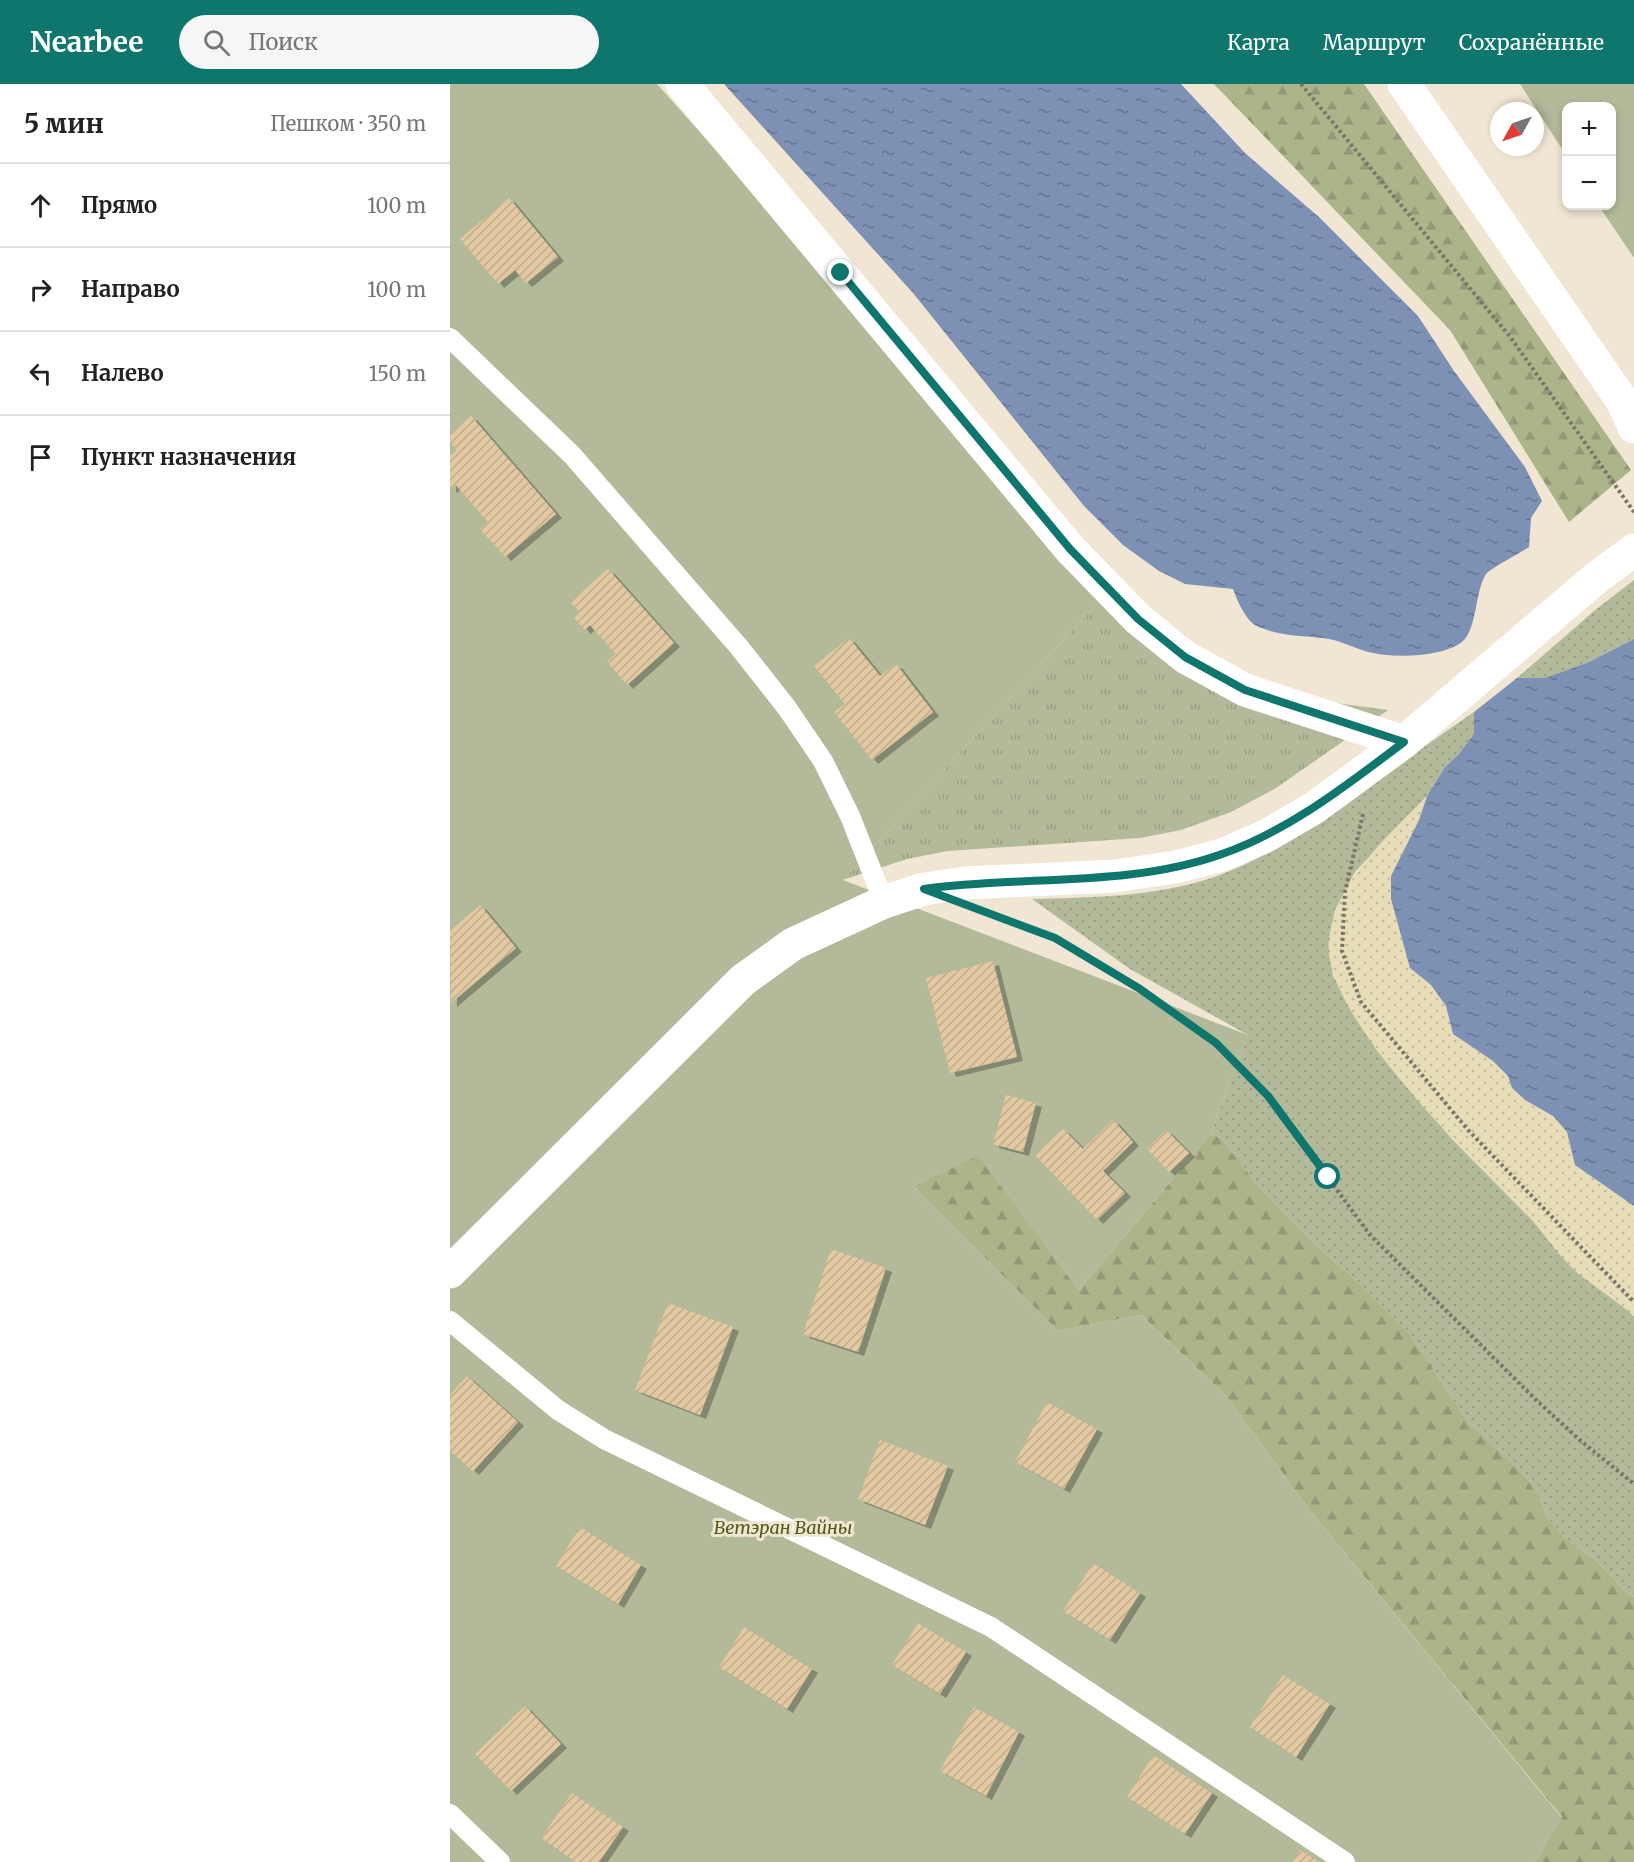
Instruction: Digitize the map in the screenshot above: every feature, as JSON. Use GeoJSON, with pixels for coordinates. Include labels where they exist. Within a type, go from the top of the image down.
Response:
{"type":"FeatureCollection","features":[{"type":"Feature","properties":{"kind":"street"},"geometry":{"type":"LineString","coordinates":[[682,84],[1070,549],[1138,619],[1185,657],[1245,690],[1404,742]]}},
{"type":"Feature","properties":{"kind":"street"},"geometry":{"type":"LineString","coordinates":[[1404,84],[1623,402],[1634,427]]}},
{"type":"Feature","properties":{"kind":"street"},"geometry":{"type":"LineString","coordinates":[[450,1272],[743,980],[793,944],[884,902],[924,889],[966,883],[1115,876],[1176,867],[1222,855],[1266,836],[1314,808],[1404,742],[1588,586],[1634,550]]}},
{"type":"Feature","properties":{"kind":"lane"},"geometry":{"type":"LineString","coordinates":[[450,338],[572,455],[739,647],[787,708],[827,770],[849,816],[884,902]]}},
{"type":"Feature","properties":{"kind":"lane"},"geometry":{"type":"LineString","coordinates":[[450,1321],[558,1410],[604,1439],[991,1627],[1345,1862]]}},
{"type":"Feature","properties":{"kind":"lane"},"geometry":{"type":"LineString","coordinates":[[450,1814],[500,1862]]}},
{"type":"Feature","properties":{"kind":"path"},"geometry":{"type":"LineString","coordinates":[[1301,84],[1511,338],[1634,512]]}},
{"type":"Feature","properties":{"kind":"path"},"geometry":{"type":"LineString","coordinates":[[1374,764],[1345,892],[1342,951],[1361,1002],[1468,1130],[1634,1302]]}},
{"type":"Feature","properties":{"kind":"path"},"geometry":{"type":"LineString","coordinates":[[995,916],[1055,938],[1140,989],[1216,1043],[1268,1096],[1370,1235],[1536,1400],[1634,1484]]}},
{"type":"Feature","properties":{"kind":"green space","name":"Ветэран Вайны"},"geometry":{"type":"Polygon","coordinates":[[[450,84],[657,84],[842,292],[1103,597],[843,880],[1248,1035],[1210,1135],[1079,1290],[978,1156],[913,1186],[1058,1331],[1141,1315],[1226,1396],[1311,1512],[1562,1818],[1535,1862],[450,1862],[450,84]]]}},
{"type":"Feature","properties":{"kind":"green space"},"geometry":{"type":"Polygon","coordinates":[[[1214,84],[1364,84],[1631,470],[1569,522],[1450,330],[1214,84]]]}},
{"type":"Feature","properties":{"kind":"green space"},"geometry":{"type":"Polygon","coordinates":[[[1520,84],[1634,84],[1634,258],[1602,210],[1616,210],[1616,102],[1562,102],[1562,149],[1544,121],[1544,102],[1532,102],[1520,84]]]}},
{"type":"Feature","properties":{"kind":"green space"},"geometry":{"type":"Polygon","coordinates":[[[1634,580],[1634,639],[1589,662],[1545,678],[1517,678],[1594,611],[1634,580]]]}},
{"type":"Feature","properties":{"kind":"green space"},"geometry":{"type":"Polygon","coordinates":[[[1103,597],[1193,658],[1321,701],[1388,710],[1276,788],[1231,812],[1181,830],[1140,838],[948,851],[907,859],[843,880],[1103,597]]]}},
{"type":"Feature","properties":{"kind":"green space"},"geometry":{"type":"Polygon","coordinates":[[[1474,712],[1474,734],[1458,755],[1445,767],[1427,796],[1355,872],[1335,910],[1329,941],[1333,976],[1376,1049],[1452,1139],[1524,1212],[1634,1316],[1634,1597],[1628,1594],[1593,1558],[1565,1538],[1547,1517],[1540,1498],[1469,1423],[1410,1334],[1260,1188],[1220,1137],[1210,1135],[1248,1035],[1130,969],[1032,899],[1145,893],[1203,881],[1224,874],[1300,833],[1474,712]]]}},
{"type":"Feature","properties":{"kind":"green space"},"geometry":{"type":"Polygon","coordinates":[[[1210,1135],[1220,1137],[1260,1188],[1410,1334],[1469,1423],[1525,1477],[1540,1498],[1547,1517],[1565,1538],[1593,1558],[1628,1594],[1634,1597],[1634,1862],[1535,1862],[1562,1817],[1311,1512],[1226,1396],[1141,1315],[1058,1331],[913,1186],[978,1155],[1079,1290],[1210,1135]]]}},
{"type":"Feature","properties":{"kind":"sand"},"geometry":{"type":"Polygon","coordinates":[[[1427,796],[1419,820],[1406,845],[1391,899],[1410,968],[1431,985],[1446,1006],[1453,1034],[1493,1061],[1508,1076],[1512,1088],[1524,1100],[1553,1116],[1567,1132],[1575,1165],[1634,1206],[1634,1316],[1572,1268],[1523,1210],[1470,1157],[1403,1083],[1373,1044],[1348,1005],[1332,970],[1329,939],[1342,897],[1366,860],[1427,796]]]}},
{"type":"Feature","properties":{"kind":"water"},"geometry":{"type":"Polygon","coordinates":[[[724,84],[1181,84],[1245,153],[1320,218],[1418,316],[1454,371],[1525,467],[1542,501],[1531,518],[1529,547],[1486,574],[1482,581],[1471,629],[1462,642],[1443,651],[1419,655],[1394,656],[1373,653],[1329,639],[1266,630],[1249,620],[1233,589],[1185,584],[1159,571],[1123,545],[1084,506],[913,293],[724,84]]]}},
{"type":"Feature","properties":{"kind":"water"},"geometry":{"type":"Polygon","coordinates":[[[1634,639],[1634,1206],[1575,1165],[1567,1132],[1553,1116],[1525,1100],[1512,1088],[1508,1076],[1493,1061],[1453,1034],[1446,1006],[1431,985],[1410,968],[1391,899],[1391,876],[1419,820],[1427,796],[1445,767],[1458,755],[1474,734],[1474,712],[1517,678],[1545,678],[1589,662],[1634,639]]]}},
{"type":"Feature","properties":{"kind":"building"},"geometry":{"type":"Polygon","coordinates":[[[509,198],[558,257],[526,283],[515,270],[498,284],[460,239],[509,198]]]}},
{"type":"Feature","properties":{"kind":"building"},"geometry":{"type":"Polygon","coordinates":[[[471,416],[556,514],[505,557],[480,529],[488,522],[456,485],[451,489],[450,487],[450,456],[457,450],[450,442],[450,434],[471,416]]]}},
{"type":"Feature","properties":{"kind":"building"},"geometry":{"type":"Polygon","coordinates":[[[608,569],[674,643],[627,685],[607,662],[616,654],[590,625],[585,630],[574,618],[580,612],[570,602],[608,569]]]}},
{"type":"Feature","properties":{"kind":"building"},"geometry":{"type":"Polygon","coordinates":[[[849,638],[880,676],[896,664],[933,712],[872,760],[834,712],[845,704],[814,666],[849,638]]]}},
{"type":"Feature","properties":{"kind":"building"},"geometry":{"type":"Polygon","coordinates":[[[480,905],[516,948],[451,1003],[450,931],[480,905]]]}},
{"type":"Feature","properties":{"kind":"building"},"geometry":{"type":"Polygon","coordinates":[[[993,961],[1017,1057],[950,1073],[926,978],[993,961]]]}},
{"type":"Feature","properties":{"kind":"building"},"geometry":{"type":"Polygon","coordinates":[[[1006,1095],[1036,1103],[1023,1152],[993,1144],[1006,1095]]]}},
{"type":"Feature","properties":{"kind":"building"},"geometry":{"type":"Polygon","coordinates":[[[1113,1120],[1133,1142],[1103,1171],[1125,1193],[1097,1220],[1035,1155],[1063,1129],[1083,1149],[1113,1120]]]}},
{"type":"Feature","properties":{"kind":"building"},"geometry":{"type":"Polygon","coordinates":[[[1166,1130],[1189,1153],[1169,1172],[1147,1149],[1166,1130]]]}},
{"type":"Feature","properties":{"kind":"building"},"geometry":{"type":"Polygon","coordinates":[[[831,1249],[886,1268],[858,1352],[803,1334],[831,1249]]]}},
{"type":"Feature","properties":{"kind":"building"},"geometry":{"type":"Polygon","coordinates":[[[668,1303],[733,1327],[700,1415],[635,1390],[668,1303]]]}},
{"type":"Feature","properties":{"kind":"building"},"geometry":{"type":"Polygon","coordinates":[[[467,1376],[518,1422],[473,1471],[450,1451],[450,1395],[467,1376]]]}},
{"type":"Feature","properties":{"kind":"building"},"geometry":{"type":"Polygon","coordinates":[[[1047,1402],[1097,1429],[1064,1489],[1015,1462],[1047,1402]]]}},
{"type":"Feature","properties":{"kind":"building"},"geometry":{"type":"Polygon","coordinates":[[[880,1440],[948,1466],[925,1525],[858,1499],[880,1440]]]}},
{"type":"Feature","properties":{"kind":"building"},"geometry":{"type":"Polygon","coordinates":[[[580,1527],[641,1565],[618,1604],[556,1566],[580,1527]]]}},
{"type":"Feature","properties":{"kind":"building"},"geometry":{"type":"Polygon","coordinates":[[[1093,1563],[1140,1593],[1110,1640],[1063,1611],[1093,1563]]]}},
{"type":"Feature","properties":{"kind":"building"},"geometry":{"type":"Polygon","coordinates":[[[918,1623],[966,1652],[940,1694],[892,1665],[918,1623]]]}},
{"type":"Feature","properties":{"kind":"building"},"geometry":{"type":"Polygon","coordinates":[[[744,1627],[812,1669],[787,1709],[719,1667],[744,1627]]]}},
{"type":"Feature","properties":{"kind":"building"},"geometry":{"type":"Polygon","coordinates":[[[1283,1675],[1330,1704],[1296,1757],[1250,1727],[1283,1675]]]}},
{"type":"Feature","properties":{"kind":"building"},"geometry":{"type":"Polygon","coordinates":[[[525,1706],[561,1744],[511,1791],[475,1754],[525,1706]]]}},
{"type":"Feature","properties":{"kind":"building"},"geometry":{"type":"Polygon","coordinates":[[[974,1707],[1019,1732],[986,1796],[940,1771],[974,1707]]]}},
{"type":"Feature","properties":{"kind":"building"},"geometry":{"type":"Polygon","coordinates":[[[1153,1755],[1212,1793],[1185,1834],[1127,1797],[1153,1755]]]}},
{"type":"Feature","properties":{"kind":"building"},"geometry":{"type":"Polygon","coordinates":[[[572,1793],[623,1827],[599,1862],[576,1862],[541,1838],[572,1793]]]}},
{"type":"Feature","properties":{"kind":"building"},"geometry":{"type":"Polygon","coordinates":[[[1300,1850],[1319,1862],[1292,1862],[1300,1850]]]}},
{"type":"Feature","properties":{"kind":"route"},"geometry":{"type":"LineString","coordinates":[[841,273],[1070,549],[1138,619],[1185,657],[1245,690],[1404,742],[1314,808],[1266,836],[1222,855],[1176,867],[1115,876],[966,883],[924,889],[1055,938],[1140,989],[1216,1043],[1268,1096],[1328,1177]]}}]}
